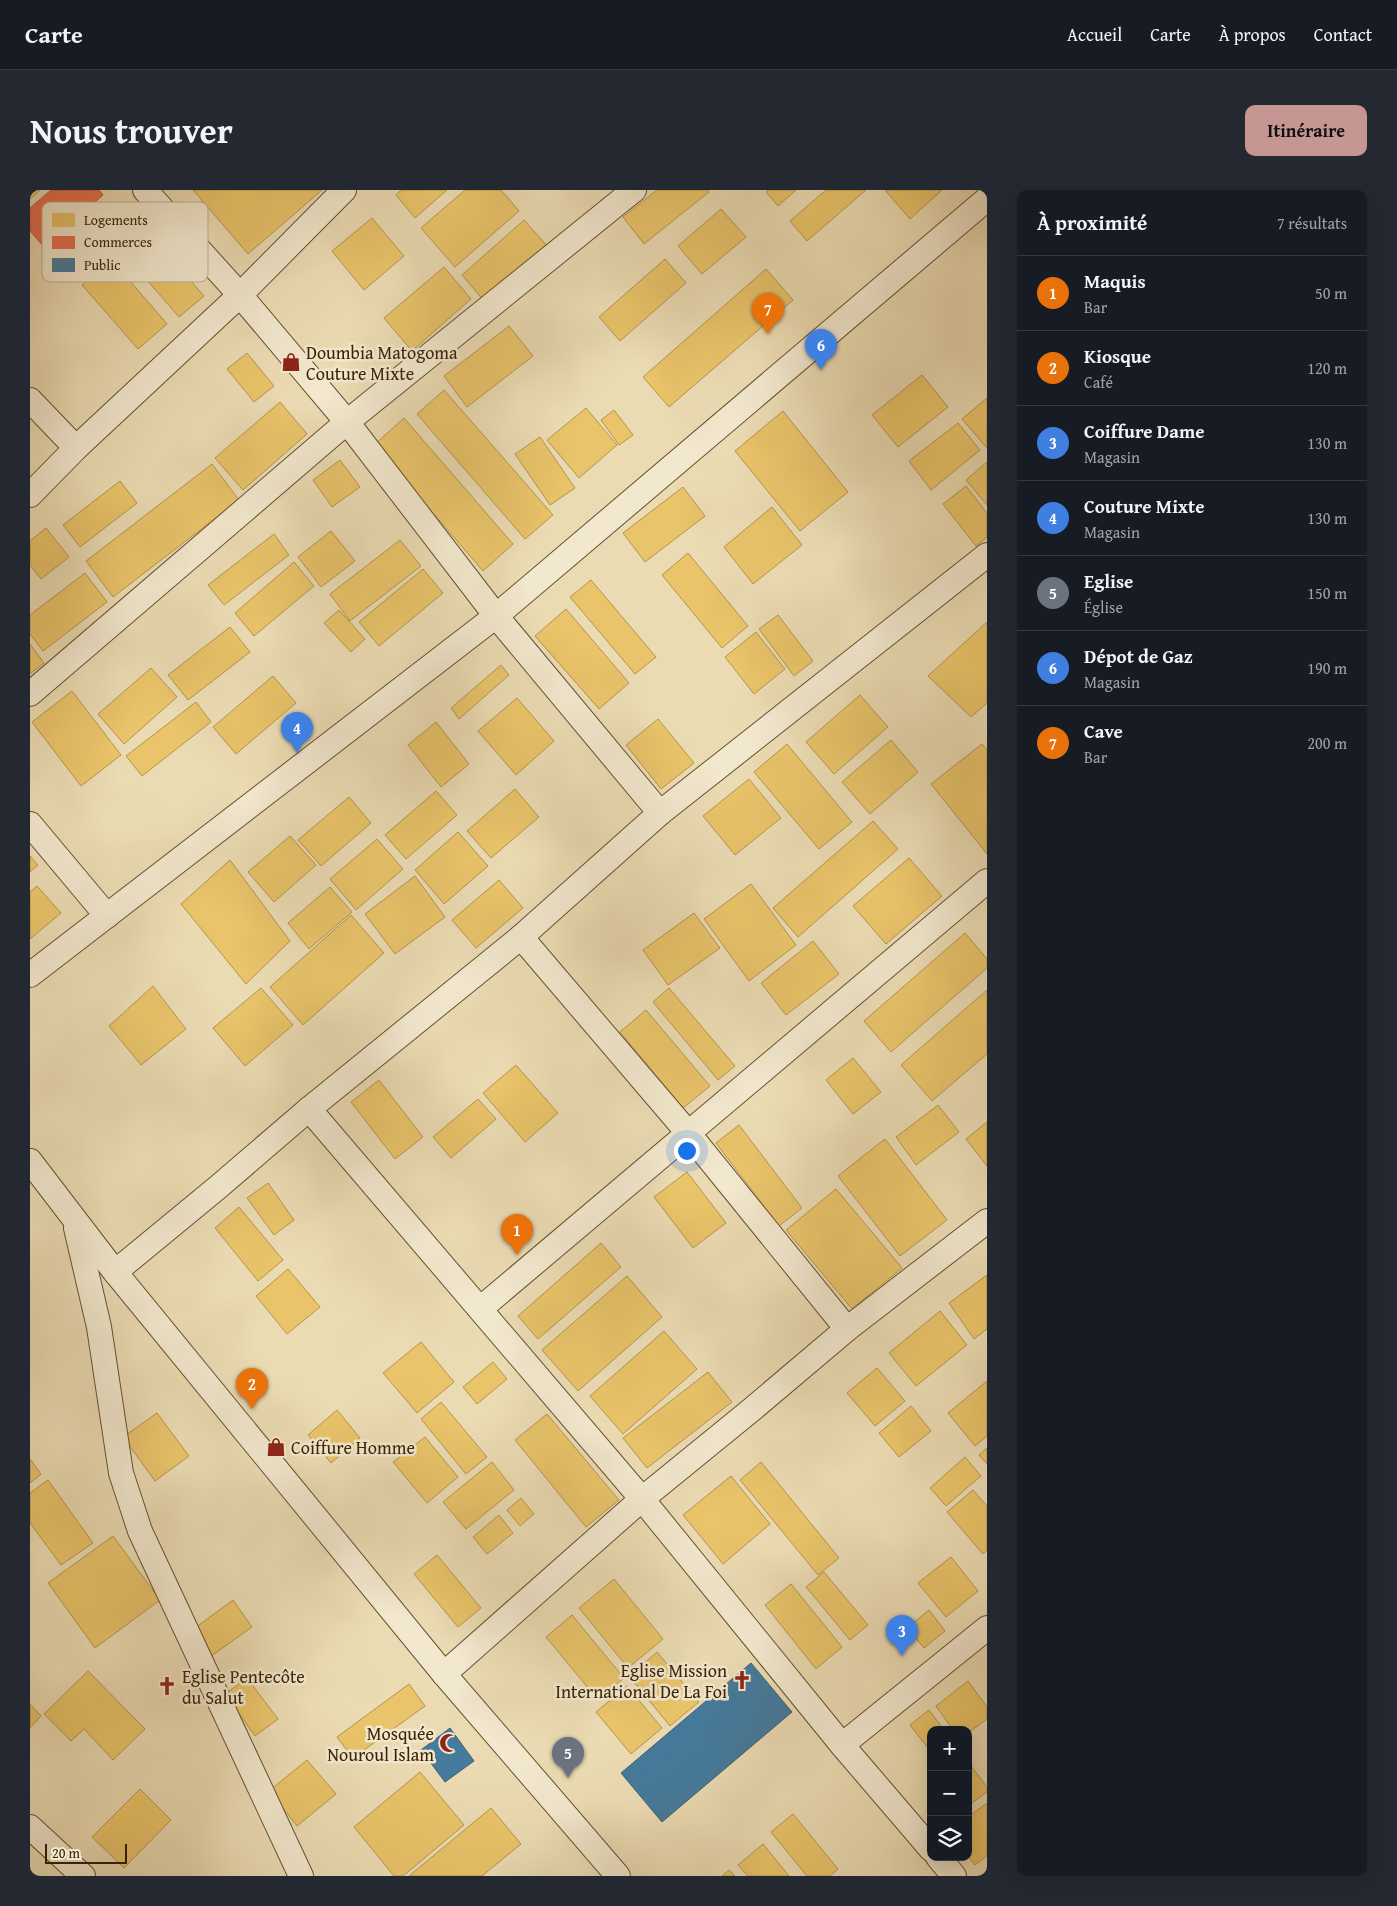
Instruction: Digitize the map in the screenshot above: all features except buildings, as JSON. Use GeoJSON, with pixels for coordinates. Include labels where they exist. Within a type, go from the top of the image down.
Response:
{"type":"FeatureCollection","features":[{"type":"Feature","properties":{"kind":"street"},"geometry":{"type":"LineString","coordinates":[[145,190],[156,202]]}},
{"type":"Feature","properties":{"kind":"street"},"geometry":{"type":"LineString","coordinates":[[30,495],[76,448],[240,295],[344,190]]}},
{"type":"Feature","properties":{"kind":"street"},"geometry":{"type":"LineString","coordinates":[[30,694],[347,422],[634,190]]}},
{"type":"Feature","properties":{"kind":"street"},"geometry":{"type":"LineString","coordinates":[[30,975],[496,616],[987,199]]}},
{"type":"Feature","properties":{"kind":"street"},"geometry":{"type":"LineString","coordinates":[[208,260],[347,422],[496,616],[660,813]]}},
{"type":"Feature","properties":{"kind":"street"},"geometry":{"type":"LineString","coordinates":[[30,400],[76,448]]}},
{"type":"Feature","properties":{"kind":"street"},"geometry":{"type":"LineString","coordinates":[[115,1272],[217,1188],[308,1109],[521,937],[660,813],[987,555]]}},
{"type":"Feature","properties":{"kind":"street"},"geometry":{"type":"LineString","coordinates":[[30,824],[107,916]]}},
{"type":"Feature","properties":{"kind":"street"},"geometry":{"type":"LineString","coordinates":[[480,1309],[987,881]]}},
{"type":"Feature","properties":{"kind":"street"},"geometry":{"type":"LineString","coordinates":[[521,937],[689,1134],[847,1328]]}},
{"type":"Feature","properties":{"kind":"street"},"geometry":{"type":"LineString","coordinates":[[308,1109],[642,1498],[842,1745],[927,1844]]}},
{"type":"Feature","properties":{"kind":"street"},"geometry":{"type":"LineString","coordinates":[[30,1161],[115,1272],[444,1674],[618,1876]]}},
{"type":"Feature","properties":{"kind":"street"},"geometry":{"type":"LineString","coordinates":[[73,1217],[99,1327],[121,1473],[140,1531],[301,1876]]}},
{"type":"Feature","properties":{"kind":"street"},"geometry":{"type":"LineString","coordinates":[[444,1674],[642,1498],[750,1411],[847,1328],[987,1221]]}},
{"type":"Feature","properties":{"kind":"street"},"geometry":{"type":"LineString","coordinates":[[842,1745],[987,1628]]}},
{"type":"Feature","properties":{"kind":"street"},"geometry":{"type":"LineString","coordinates":[[30,1827],[83,1876]]}},
{"type":"Feature","properties":{"kind":"street"},"geometry":{"type":"LineString","coordinates":[[941,1861],[954,1876]]}},
{"type":"Feature","properties":{"kind":"place","name":"Cave"},"geometry":{"type":"Point","coordinates":[768,334]}},
{"type":"Feature","properties":{"kind":"place","name":"Doumbia Matogoma Couture Mixte"},"geometry":{"type":"Point","coordinates":[291,362]}},
{"type":"Feature","properties":{"kind":"place","name":"Dépot de Gaz"},"geometry":{"type":"Point","coordinates":[821,370]}},
{"type":"Feature","properties":{"kind":"place","name":"Couture Mixte"},"geometry":{"type":"Point","coordinates":[297,753]}},
{"type":"Feature","properties":{"kind":"place","name":"Maquis"},"geometry":{"type":"Point","coordinates":[517,1255]}},
{"type":"Feature","properties":{"kind":"place","name":"Kiosque"},"geometry":{"type":"Point","coordinates":[252,1409]}},
{"type":"Feature","properties":{"kind":"place","name":"Coiffure Homme"},"geometry":{"type":"Point","coordinates":[276,1447]}},
{"type":"Feature","properties":{"kind":"place","name":"Coiffure Dame"},"geometry":{"type":"Point","coordinates":[902,1656]}},
{"type":"Feature","properties":{"kind":"place","name":"Eglise Mission International De La Foi"},"geometry":{"type":"Point","coordinates":[742,1680]}},
{"type":"Feature","properties":{"kind":"place","name":"Eglise Pentecôte du Salut"},"geometry":{"type":"Point","coordinates":[167,1686]}},
{"type":"Feature","properties":{"kind":"place","name":"Mosquée Nouroul Islam"},"geometry":{"type":"Point","coordinates":[449,1743]}},
{"type":"Feature","properties":{"kind":"place","name":"Eglise"},"geometry":{"type":"Point","coordinates":[568,1778]}}]}
